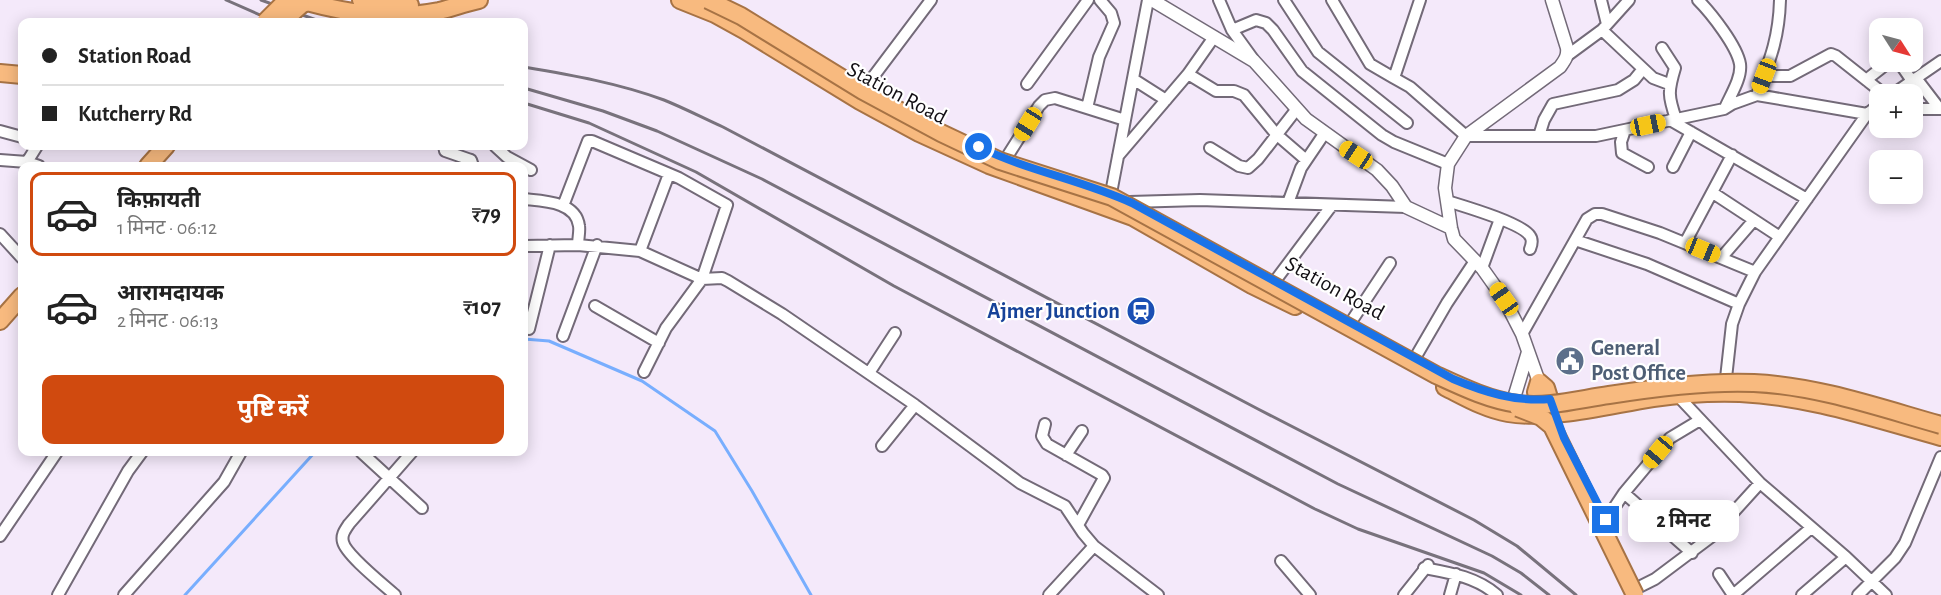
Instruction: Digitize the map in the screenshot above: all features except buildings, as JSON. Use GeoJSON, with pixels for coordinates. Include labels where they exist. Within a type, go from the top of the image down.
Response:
{"type":"FeatureCollection","features":[{"type":"Feature","properties":{"kind":"highway"},"geometry":{"type":"LineString","coordinates":[[361,0],[378,4],[408,5],[440,0]]}},
{"type":"Feature","properties":{"kind":"highway"},"geometry":{"type":"LineString","coordinates":[[273,18],[301,3],[357,14],[383,16],[441,11],[479,0]]}},
{"type":"Feature","properties":{"kind":"highway","name":"Station Road"},"geometry":{"type":"LineString","coordinates":[[680,0],[715,14],[744,30],[860,101],[919,133],[989,165],[1133,217],[1225,270],[1306,311],[1386,357],[1480,404],[1543,408]]}},
{"type":"Feature","properties":{"kind":"highway"},"geometry":{"type":"LineString","coordinates":[[693,0],[743,24],[878,107],[921,129],[1014,172],[1120,206],[1468,394],[1543,408],[1678,396],[1725,386],[1802,400],[1893,422],[1941,437]]}},
{"type":"Feature","properties":{"kind":"highway"},"geometry":{"type":"LineString","coordinates":[[708,0],[741,16],[863,91],[941,134],[1000,161],[1112,198],[1437,375],[1467,389],[1514,403],[1545,404],[1643,390],[1754,383],[1818,392],[1941,423]]}},
{"type":"Feature","properties":{"kind":"highway","name":"Station Road"},"geometry":{"type":"LineString","coordinates":[[722,0],[958,136],[1005,160],[1111,193],[1130,202],[1453,379],[1512,406]]}},
{"type":"Feature","properties":{"kind":"highway"},"geometry":{"type":"LineString","coordinates":[[286,18],[301,3]]}},
{"type":"Feature","properties":{"kind":"highway"},"geometry":{"type":"LineString","coordinates":[[0,73],[18,75]]}},
{"type":"Feature","properties":{"kind":"highway"},"geometry":{"type":"LineString","coordinates":[[152,162],[162,150]]}},
{"type":"Feature","properties":{"kind":"highway"},"geometry":{"type":"LineString","coordinates":[[0,321],[18,301]]}},
{"type":"Feature","properties":{"kind":"highway"},"geometry":{"type":"LineString","coordinates":[[1539,382],[1536,392],[1547,420],[1636,593]]}},
{"type":"Feature","properties":{"kind":"highway"},"geometry":{"type":"LineString","coordinates":[[1543,408],[1659,384],[1725,386],[1771,382],[1822,388],[1941,423]]}},
{"type":"Feature","properties":{"kind":"highway"},"geometry":{"type":"LineString","coordinates":[[1543,408],[1640,395],[1759,389],[1839,404],[1941,432]]}},
{"type":"Feature","properties":{"kind":"highway"},"geometry":{"type":"LineString","coordinates":[[1543,408],[1564,438],[1606,520],[1636,593]]}},
{"type":"Feature","properties":{"kind":"street"},"geometry":{"type":"LineString","coordinates":[[867,85],[931,0]]}},
{"type":"Feature","properties":{"kind":"street"},"geometry":{"type":"LineString","coordinates":[[1027,84],[1088,0]]}},
{"type":"Feature","properties":{"kind":"street"},"geometry":{"type":"LineString","coordinates":[[1087,108],[1099,57],[1114,23],[1112,13],[1100,0]]}},
{"type":"Feature","properties":{"kind":"street"},"geometry":{"type":"LineString","coordinates":[[1111,193],[1150,0],[1254,61]]}},
{"type":"Feature","properties":{"kind":"street"},"geometry":{"type":"LineString","coordinates":[[1219,0],[1233,30],[1254,61],[1296,110],[1324,134],[1377,170],[1392,186],[1406,207]]}},
{"type":"Feature","properties":{"kind":"street"},"geometry":{"type":"LineString","coordinates":[[1284,0],[1318,52],[1407,123]]}},
{"type":"Feature","properties":{"kind":"street"},"geometry":{"type":"LineString","coordinates":[[1332,0],[1370,64],[1410,87],[1466,136],[1596,136],[1724,109],[1757,95],[1867,114],[1755,272],[1732,324],[1725,386]]}},
{"type":"Feature","properties":{"kind":"street"},"geometry":{"type":"LineString","coordinates":[[1394,78],[1420,0]]}},
{"type":"Feature","properties":{"kind":"street"},"geometry":{"type":"LineString","coordinates":[[1552,0],[1568,55]]}},
{"type":"Feature","properties":{"kind":"street"},"geometry":{"type":"LineString","coordinates":[[1601,0],[1604,27],[1653,78],[1670,84]]}},
{"type":"Feature","properties":{"kind":"street"},"geometry":{"type":"LineString","coordinates":[[1539,382],[1522,334],[1504,299],[1479,265],[1461,249],[1454,238],[1445,188],[1448,164],[1466,136],[1560,67],[1568,55],[1604,27],[1629,0]]}},
{"type":"Feature","properties":{"kind":"street"},"geometry":{"type":"LineString","coordinates":[[1698,0],[1727,38],[1740,65],[1737,80],[1724,109]]}},
{"type":"Feature","properties":{"kind":"street"},"geometry":{"type":"LineString","coordinates":[[1757,95],[1780,27],[1780,0]]}},
{"type":"Feature","properties":{"kind":"street"},"geometry":{"type":"LineString","coordinates":[[1233,30],[1257,20],[1266,23],[1302,71],[1373,128],[1394,142],[1448,164]]}},
{"type":"Feature","properties":{"kind":"street"},"geometry":{"type":"LineString","coordinates":[[1117,157],[1188,74],[1214,37]]}},
{"type":"Feature","properties":{"kind":"street"},"geometry":{"type":"LineString","coordinates":[[1662,48],[1675,68],[1669,98],[1673,120],[1807,199]]}},
{"type":"Feature","properties":{"kind":"street"},"geometry":{"type":"LineString","coordinates":[[1764,76],[1790,76],[1831,54],[1871,84]]}},
{"type":"Feature","properties":{"kind":"street"},"geometry":{"type":"LineString","coordinates":[[1908,84],[1941,61]]}},
{"type":"Feature","properties":{"kind":"street"},"geometry":{"type":"LineString","coordinates":[[1539,136],[1544,120],[1553,104],[1618,90],[1634,80],[1643,69]]}},
{"type":"Feature","properties":{"kind":"street"},"geometry":{"type":"LineString","coordinates":[[1866,80],[1876,72]]}},
{"type":"Feature","properties":{"kind":"street"},"geometry":{"type":"LineString","coordinates":[[1907,72],[1940,109]]}},
{"type":"Feature","properties":{"kind":"street"},"geometry":{"type":"LineString","coordinates":[[1188,74],[1216,91],[1240,93],[1257,109],[1276,134],[1305,159]]}},
{"type":"Feature","properties":{"kind":"street"},"geometry":{"type":"LineString","coordinates":[[1132,80],[1166,100]]}},
{"type":"Feature","properties":{"kind":"street"},"geometry":{"type":"LineString","coordinates":[[1005,160],[1045,100],[1055,98],[1125,120]]}},
{"type":"Feature","properties":{"kind":"street"},"geometry":{"type":"LineString","coordinates":[[1923,109],[1940,109]]}},
{"type":"Feature","properties":{"kind":"street"},"geometry":{"type":"LineString","coordinates":[[1210,148],[1239,166],[1248,168],[1258,159],[1296,110]]}},
{"type":"Feature","properties":{"kind":"street"},"geometry":{"type":"LineString","coordinates":[[1625,130],[1620,149],[1622,153],[1648,167]]}},
{"type":"Feature","properties":{"kind":"street"},"geometry":{"type":"LineString","coordinates":[[0,131],[18,136]]}},
{"type":"Feature","properties":{"kind":"street"},"geometry":{"type":"LineString","coordinates":[[1673,167],[1691,132]]}},
{"type":"Feature","properties":{"kind":"street"},"geometry":{"type":"LineString","coordinates":[[1288,203],[1305,159],[1324,134]]}},
{"type":"Feature","properties":{"kind":"street"},"geometry":{"type":"LineString","coordinates":[[563,206],[588,141],[669,174],[727,205],[702,279],[666,328],[644,372]]}},
{"type":"Feature","properties":{"kind":"street"},"geometry":{"type":"LineString","coordinates":[[0,160],[27,162],[34,150]]}},
{"type":"Feature","properties":{"kind":"street"},"geometry":{"type":"LineString","coordinates":[[445,150],[472,162]]}},
{"type":"Feature","properties":{"kind":"street"},"geometry":{"type":"LineString","coordinates":[[500,150],[517,162]]}},
{"type":"Feature","properties":{"kind":"street"},"geometry":{"type":"LineString","coordinates":[[1685,243],[1732,155]]}},
{"type":"Feature","properties":{"kind":"street"},"geometry":{"type":"LineString","coordinates":[[640,251],[669,174]]}},
{"type":"Feature","properties":{"kind":"street"},"geometry":{"type":"LineString","coordinates":[[1713,193],[1780,237]]}},
{"type":"Feature","properties":{"kind":"street"},"geometry":{"type":"LineString","coordinates":[[528,199],[549,201],[573,212],[579,226],[578,244]]}},
{"type":"Feature","properties":{"kind":"street"},"geometry":{"type":"LineString","coordinates":[[1130,202],[1200,200],[1406,207],[1451,228]]}},
{"type":"Feature","properties":{"kind":"street"},"geometry":{"type":"LineString","coordinates":[[1447,201],[1500,219],[1528,232],[1533,242],[1530,249]]}},
{"type":"Feature","properties":{"kind":"street"},"geometry":{"type":"LineString","coordinates":[[1275,281],[1332,205]]}},
{"type":"Feature","properties":{"kind":"street"},"geometry":{"type":"LineString","coordinates":[[1522,334],[1587,219],[1595,214],[1602,214],[1685,243],[1755,272]]}},
{"type":"Feature","properties":{"kind":"street"},"geometry":{"type":"LineString","coordinates":[[1415,358],[1447,303],[1479,265],[1500,219]]}},
{"type":"Feature","properties":{"kind":"street"},"geometry":{"type":"LineString","coordinates":[[1721,258],[1754,220]]}},
{"type":"Feature","properties":{"kind":"street"},"geometry":{"type":"LineString","coordinates":[[0,234],[18,254]]}},
{"type":"Feature","properties":{"kind":"street"},"geometry":{"type":"LineString","coordinates":[[1575,240],[1647,264],[1739,304]]}},
{"type":"Feature","properties":{"kind":"street"},"geometry":{"type":"LineString","coordinates":[[528,246],[578,244],[640,251],[702,279],[722,278],[728,281],[782,314],[869,373],[1020,483],[1065,506],[1094,546],[1158,595]]}},
{"type":"Feature","properties":{"kind":"street"},"geometry":{"type":"LineString","coordinates":[[529,329],[550,245]]}},
{"type":"Feature","properties":{"kind":"street"},"geometry":{"type":"LineString","coordinates":[[563,336],[597,245]]}},
{"type":"Feature","properties":{"kind":"street"},"geometry":{"type":"LineString","coordinates":[[1351,322],[1390,263]]}},
{"type":"Feature","properties":{"kind":"street"},"geometry":{"type":"LineString","coordinates":[[595,306],[659,344]]}},
{"type":"Feature","properties":{"kind":"street"},"geometry":{"type":"LineString","coordinates":[[869,373],[895,333]]}},
{"type":"Feature","properties":{"kind":"street"},"geometry":{"type":"LineString","coordinates":[[1512,406],[1528,352]]}},
{"type":"Feature","properties":{"kind":"street"},"geometry":{"type":"LineString","coordinates":[[1678,396],[1760,483],[1846,557],[1886,595]]}},
{"type":"Feature","properties":{"kind":"street"},"geometry":{"type":"LineString","coordinates":[[882,446],[915,405]]}},
{"type":"Feature","properties":{"kind":"street"},"geometry":{"type":"LineString","coordinates":[[1606,520],[1624,493],[1670,438],[1700,420]]}},
{"type":"Feature","properties":{"kind":"street"},"geometry":{"type":"LineString","coordinates":[[1045,424],[1042,435],[1044,440],[1104,478],[1078,525]]}},
{"type":"Feature","properties":{"kind":"street"},"geometry":{"type":"LineString","coordinates":[[1066,455],[1082,431]]}},
{"type":"Feature","properties":{"kind":"street"},"geometry":{"type":"LineString","coordinates":[[0,536],[54,456]]}},
{"type":"Feature","properties":{"kind":"street"},"geometry":{"type":"LineString","coordinates":[[58,595],[128,471],[139,456]]}},
{"type":"Feature","properties":{"kind":"street"},"geometry":{"type":"LineString","coordinates":[[124,595],[224,482],[239,456]]}},
{"type":"Feature","properties":{"kind":"street"},"geometry":{"type":"LineString","coordinates":[[365,456],[422,508]]}},
{"type":"Feature","properties":{"kind":"street"},"geometry":{"type":"LineString","coordinates":[[395,595],[351,554],[342,540],[343,532],[349,524],[409,456]]}},
{"type":"Feature","properties":{"kind":"street"},"geometry":{"type":"LineString","coordinates":[[1857,595],[1894,558],[1905,543],[1941,457]]}},
{"type":"Feature","properties":{"kind":"street"},"geometry":{"type":"LineString","coordinates":[[1636,593],[1711,537],[1760,483]]}},
{"type":"Feature","properties":{"kind":"street"},"geometry":{"type":"LineString","coordinates":[[1624,493],[1692,553]]}},
{"type":"Feature","properties":{"kind":"street"},"geometry":{"type":"LineString","coordinates":[[1719,574],[1733,595],[1811,528]]}},
{"type":"Feature","properties":{"kind":"street"},"geometry":{"type":"LineString","coordinates":[[1049,595],[1094,546]]}},
{"type":"Feature","properties":{"kind":"street"},"geometry":{"type":"LineString","coordinates":[[1802,595],[1846,557]]}},
{"type":"Feature","properties":{"kind":"street"},"geometry":{"type":"LineString","coordinates":[[1281,561],[1310,595]]}},
{"type":"Feature","properties":{"kind":"street"},"geometry":{"type":"LineString","coordinates":[[1404,595],[1428,565],[1474,580],[1487,586],[1497,595]]}},
{"type":"Feature","properties":{"kind":"street"},"geometry":{"type":"LineString","coordinates":[[1450,595],[1456,574]]}},
{"type":"Feature","properties":{"kind":"waterway"},"geometry":{"type":"LineString","coordinates":[[528,339],[549,341],[642,381],[715,431],[811,595]]}},
{"type":"Feature","properties":{"kind":"waterway"},"geometry":{"type":"LineString","coordinates":[[185,595],[311,456]]}},
{"type":"Feature","properties":{"kind":"railway"},"geometry":{"type":"LineString","coordinates":[[226,0],[267,18]]}},
{"type":"Feature","properties":{"kind":"railway"},"geometry":{"type":"LineString","coordinates":[[261,0],[311,18]]}},
{"type":"Feature","properties":{"kind":"railway"},"geometry":{"type":"LineString","coordinates":[[528,68],[594,80],[647,94],[723,127],[1258,409],[1474,520],[1517,546],[1576,595]]}},
{"type":"Feature","properties":{"kind":"railway"},"geometry":{"type":"LineString","coordinates":[[528,89],[603,111],[657,131],[762,179],[1338,484],[1492,556],[1521,573],[1549,595]]}},
{"type":"Feature","properties":{"kind":"railway"},"geometry":{"type":"LineString","coordinates":[[528,104],[589,123],[696,172],[894,286],[1315,509],[1358,529],[1484,573],[1521,595]]}},
{"type":"Feature","properties":{"kind":"place","name":"Ajmer Junction"},"geometry":{"type":"Point","coordinates":[1141,311]}},
{"type":"Feature","properties":{"kind":"place","name":"General Post Office"},"geometry":{"type":"Point","coordinates":[1570,361]}},
{"type":"Feature","properties":{"kind":"route"},"geometry":{"type":"LineString","coordinates":[[979,147],[1005,160],[1111,193],[1145,209],[1453,379],[1501,396],[1550,399],[1564,438],[1606,520]]}}]}
